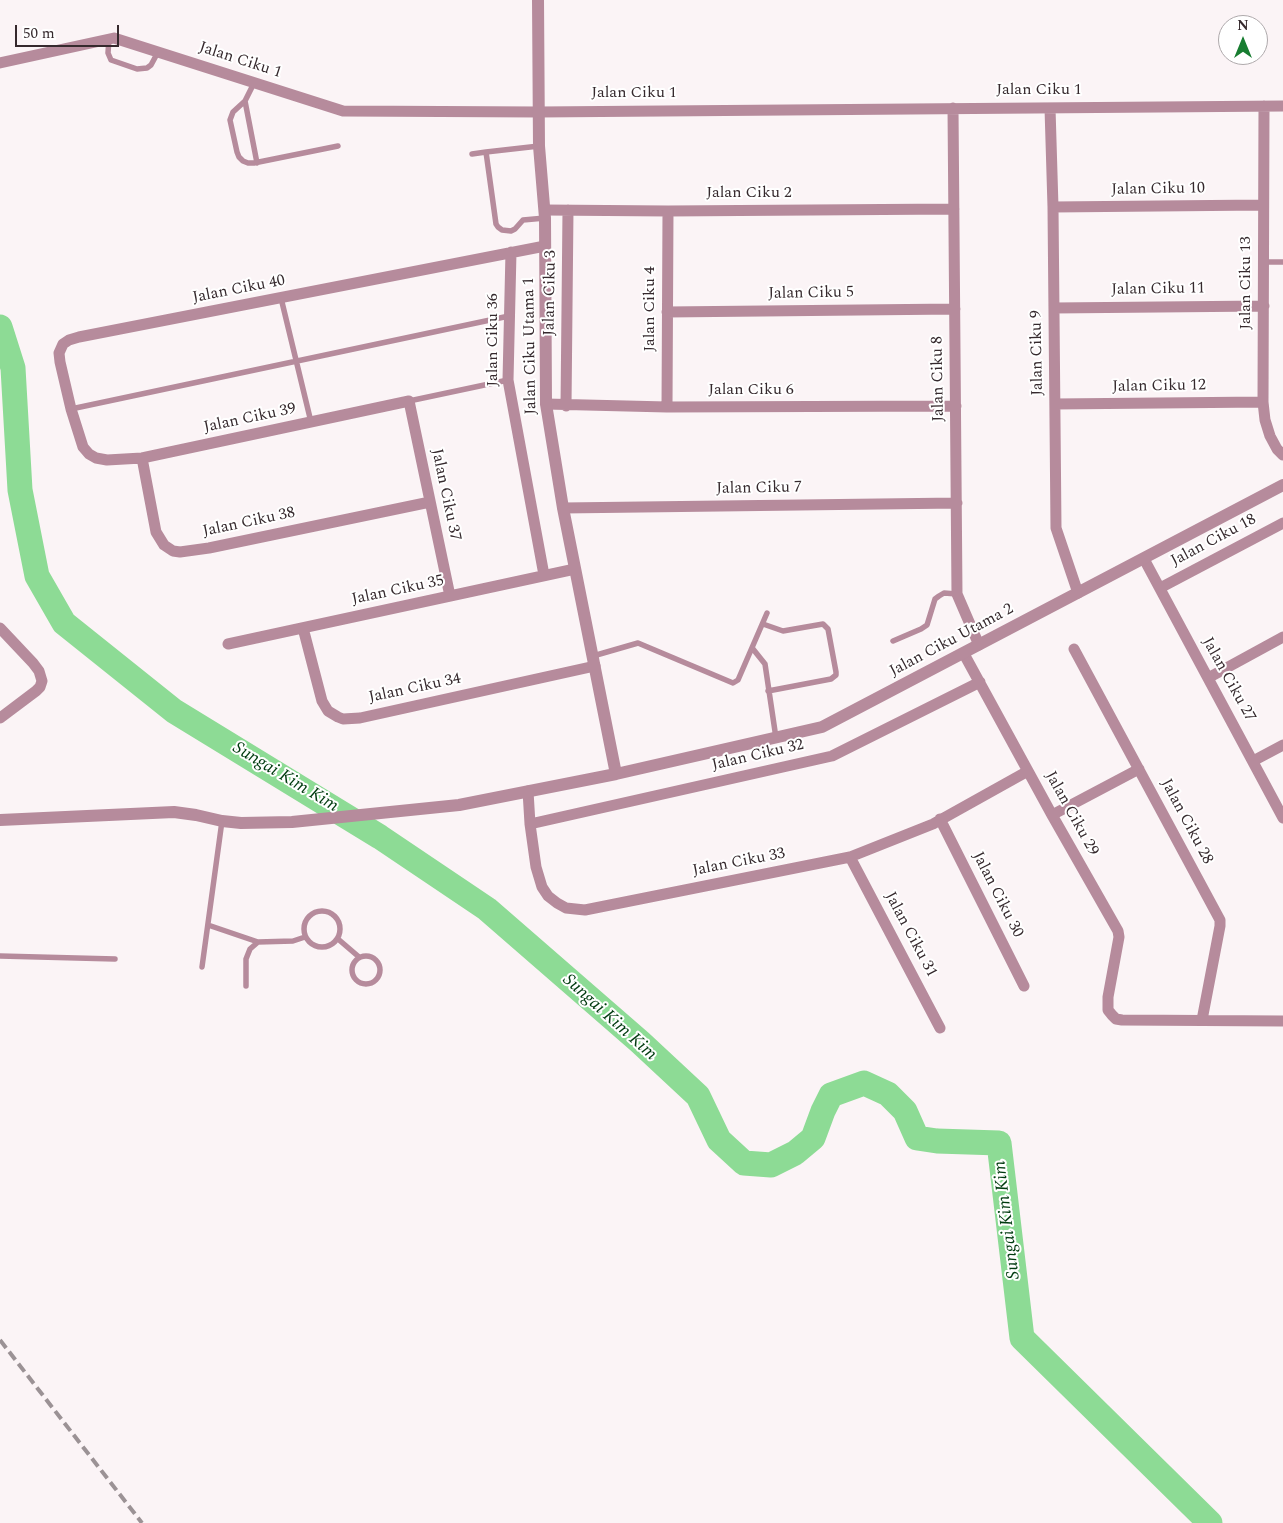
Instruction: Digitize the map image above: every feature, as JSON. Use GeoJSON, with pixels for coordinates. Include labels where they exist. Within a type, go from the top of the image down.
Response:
{"type":"FeatureCollection","features":[{"type":"Feature","properties":{"kind":"street","name":"Jalan Ciku Utama 1"},"geometry":{"type":"LineString","coordinates":[[538,0],[539,146],[545,214],[546,404],[563,508],[616,774]]}},
{"type":"Feature","properties":{"kind":"street","name":"Jalan Ciku 1"},"geometry":{"type":"LineString","coordinates":[[0,63],[109,38],[117,39],[343,111],[539,112],[1283,106]]}},
{"type":"Feature","properties":{"kind":"street","name":"Jalan Ciku 13"},"geometry":{"type":"LineString","coordinates":[[1264,106],[1263,402],[1270,436],[1277,449],[1283,455]]}},
{"type":"Feature","properties":{"kind":"street","name":"Jalan Ciku 8"},"geometry":{"type":"LineString","coordinates":[[953,108],[957,594],[979,646]]}},
{"type":"Feature","properties":{"kind":"street","name":"Jalan Ciku 9"},"geometry":{"type":"LineString","coordinates":[[1050,108],[1057,530],[1078,594]]}},
{"type":"Feature","properties":{"kind":"street","name":"Jalan Ciku 10"},"geometry":{"type":"LineString","coordinates":[[1053,208],[1263,205]]}},
{"type":"Feature","properties":{"kind":"street","name":"Jalan Ciku 2"},"geometry":{"type":"LineString","coordinates":[[545,214],[568,210],[954,209]]}},
{"type":"Feature","properties":{"kind":"street","name":"Jalan Ciku 3"},"geometry":{"type":"LineString","coordinates":[[566,406],[568,210]]}},
{"type":"Feature","properties":{"kind":"street","name":"Jalan Ciku 4"},"geometry":{"type":"LineString","coordinates":[[667,407],[668,211]]}},
{"type":"Feature","properties":{"kind":"street","name":"Jalan Ciku 40"},"geometry":{"type":"LineString","coordinates":[[96,458],[83,447],[71,409],[60,362],[59,353],[63,344],[69,340],[545,246]]}},
{"type":"Feature","properties":{"kind":"street","name":"Jalan Ciku 36"},"geometry":{"type":"LineString","coordinates":[[511,252],[508,380],[544,575]]}},
{"type":"Feature","properties":{"kind":"street","name":"Jalan Ciku 11"},"geometry":{"type":"LineString","coordinates":[[1054,308],[1264,306]]}},
{"type":"Feature","properties":{"kind":"street","name":"Jalan Ciku 5"},"geometry":{"type":"LineString","coordinates":[[667,312],[955,309]]}},
{"type":"Feature","properties":{"kind":"street","name":"Jalan Ciku 39"},"geometry":{"type":"LineString","coordinates":[[96,458],[107,460],[142,458],[410,401]]}},
{"type":"Feature","properties":{"kind":"street","name":"Jalan Ciku 37"},"geometry":{"type":"LineString","coordinates":[[410,401],[450,596]]}},
{"type":"Feature","properties":{"kind":"street","name":"Jalan Ciku 12"},"geometry":{"type":"LineString","coordinates":[[1056,404],[1263,402]]}},
{"type":"Feature","properties":{"kind":"street","name":"Jalan Ciku 6"},"geometry":{"type":"LineString","coordinates":[[546,404],[566,406],[667,407],[956,406]]}},
{"type":"Feature","properties":{"kind":"street","name":"Jalan Ciku 38"},"geometry":{"type":"LineString","coordinates":[[142,458],[156,532],[164,545],[173,551],[180,552],[209,548],[430,502]]}},
{"type":"Feature","properties":{"kind":"street","name":"Jalan Ciku Utama 2"},"geometry":{"type":"LineString","coordinates":[[0,820],[174,812],[241,823],[292,822],[459,805],[616,774],[822,727],[1283,485]]}},
{"type":"Feature","properties":{"kind":"street","name":"Jalan Ciku 7"},"geometry":{"type":"LineString","coordinates":[[563,508],[957,503]]}},
{"type":"Feature","properties":{"kind":"street","name":"Jalan Ciku 18"},"geometry":{"type":"LineString","coordinates":[[1160,588],[1283,522]]}},
{"type":"Feature","properties":{"kind":"street","name":"Jalan Ciku 27"},"geometry":{"type":"LineString","coordinates":[[1144,558],[1283,818]]}},
{"type":"Feature","properties":{"kind":"street","name":"Jalan Ciku 35"},"geometry":{"type":"LineString","coordinates":[[228,644],[575,569]]}},
{"type":"Feature","properties":{"kind":"street","name":"Jalan Ciku 34"},"geometry":{"type":"LineString","coordinates":[[303,628],[324,706],[332,714],[343,719],[360,718],[594,661]]}},
{"type":"Feature","properties":{"kind":"street"},"geometry":{"type":"LineString","coordinates":[[0,718],[40,687],[42,681],[34,663],[2,635]]}},
{"type":"Feature","properties":{"kind":"street"},"geometry":{"type":"LineString","coordinates":[[1208,678],[1283,637]]}},
{"type":"Feature","properties":{"kind":"street","name":"Jalan Ciku 28"},"geometry":{"type":"LineString","coordinates":[[1074,649],[1220,920],[1202,1020]]}},
{"type":"Feature","properties":{"kind":"street","name":"Jalan Ciku 29"},"geometry":{"type":"LineString","coordinates":[[964,654],[1118,931],[1119,938],[1108,997],[1108,1010],[1116,1019],[1202,1020]]}},
{"type":"Feature","properties":{"kind":"street","name":"Jalan Ciku 32"},"geometry":{"type":"LineString","coordinates":[[530,824],[832,756],[980,682]]}},
{"type":"Feature","properties":{"kind":"street"},"geometry":{"type":"LineString","coordinates":[[1254,761],[1283,745]]}},
{"type":"Feature","properties":{"kind":"street"},"geometry":{"type":"LineString","coordinates":[[1052,815],[1139,769]]}},
{"type":"Feature","properties":{"kind":"street","name":"Jalan Ciku 33"},"geometry":{"type":"LineString","coordinates":[[528,791],[536,867],[542,887],[556,903],[566,908],[586,910],[850,857],[934,824],[1028,771]]}},
{"type":"Feature","properties":{"kind":"street","name":"Jalan Ciku 30"},"geometry":{"type":"LineString","coordinates":[[940,819],[1024,986]]}},
{"type":"Feature","properties":{"kind":"street","name":"Jalan Ciku 31"},"geometry":{"type":"LineString","coordinates":[[850,857],[940,1028]]}},
{"type":"Feature","properties":{"kind":"street"},"geometry":{"type":"LineString","coordinates":[[1202,1020],[1283,1021]]}},
{"type":"Feature","properties":{"kind":"lane"},"geometry":{"type":"LineString","coordinates":[[109,38],[108,53],[111,60],[137,69],[147,68],[151,65],[158,52]]}},
{"type":"Feature","properties":{"kind":"lane"},"geometry":{"type":"LineString","coordinates":[[254,83],[245,101],[233,112],[230,120],[239,157],[243,161],[257,163],[338,146]]}},
{"type":"Feature","properties":{"kind":"lane"},"geometry":{"type":"LineString","coordinates":[[245,101],[257,163]]}},
{"type":"Feature","properties":{"kind":"lane"},"geometry":{"type":"LineString","coordinates":[[472,154],[539,146]]}},
{"type":"Feature","properties":{"kind":"lane"},"geometry":{"type":"LineString","coordinates":[[486,152],[496,224],[498,227],[502,230],[511,231],[523,220],[545,214]]}},
{"type":"Feature","properties":{"kind":"lane"},"geometry":{"type":"LineString","coordinates":[[1264,262],[1283,262]]}},
{"type":"Feature","properties":{"kind":"lane"},"geometry":{"type":"LineString","coordinates":[[281,298],[311,422]]}},
{"type":"Feature","properties":{"kind":"lane"},"geometry":{"type":"LineString","coordinates":[[71,409],[509,316]]}},
{"type":"Feature","properties":{"kind":"lane"},"geometry":{"type":"LineString","coordinates":[[410,401],[508,380]]}},
{"type":"Feature","properties":{"kind":"lane"},"geometry":{"type":"LineString","coordinates":[[893,641],[927,625],[935,600],[939,596],[949,593],[957,594]]}},
{"type":"Feature","properties":{"kind":"lane"},"geometry":{"type":"LineString","coordinates":[[594,661],[638,643],[733,683],[738,680],[768,613]]}},
{"type":"Feature","properties":{"kind":"lane"},"geometry":{"type":"LineString","coordinates":[[763,624],[783,631],[820,624],[826,626],[836,672],[836,675],[831,679],[768,691]]}},
{"type":"Feature","properties":{"kind":"lane"},"geometry":{"type":"LineString","coordinates":[[753,649],[764,662],[776,738]]}},
{"type":"Feature","properties":{"kind":"lane"},"geometry":{"type":"LineString","coordinates":[[202,967],[222,821]]}},
{"type":"Feature","properties":{"kind":"lane"},"geometry":{"type":"LineString","coordinates":[[324,910],[333,913],[339,920],[341,930],[338,939],[330,945],[321,947],[312,944],[305,937],[304,927],[307,918],[314,912],[324,910]]}},
{"type":"Feature","properties":{"kind":"lane"},"geometry":{"type":"LineString","coordinates":[[208,925],[258,942],[292,941],[305,937]]}},
{"type":"Feature","properties":{"kind":"lane"},"geometry":{"type":"LineString","coordinates":[[338,939],[360,956],[367,955],[379,963],[380,971],[378,978],[372,982],[365,984],[353,976],[351,968],[360,956]]}},
{"type":"Feature","properties":{"kind":"lane"},"geometry":{"type":"LineString","coordinates":[[246,986],[246,959],[250,949],[258,942]]}},
{"type":"Feature","properties":{"kind":"lane"},"geometry":{"type":"LineString","coordinates":[[0,956],[115,959]]}},
{"type":"Feature","properties":{"kind":"waterway","name":"Sungai Kim Kim"},"geometry":{"type":"LineString","coordinates":[[0,327],[13,368],[20,490],[37,576],[64,623],[174,711],[380,837],[487,909],[640,1042],[698,1096],[719,1140],[744,1163],[771,1165],[795,1153],[813,1138],[831,1095],[864,1083],[888,1094],[905,1111],[917,1138],[937,1141],[999,1143],[1022,1338],[1210,1523]]}},
{"type":"Feature","properties":{"kind":"railway"},"geometry":{"type":"LineString","coordinates":[[0,1340],[142,1523]]}}]}
